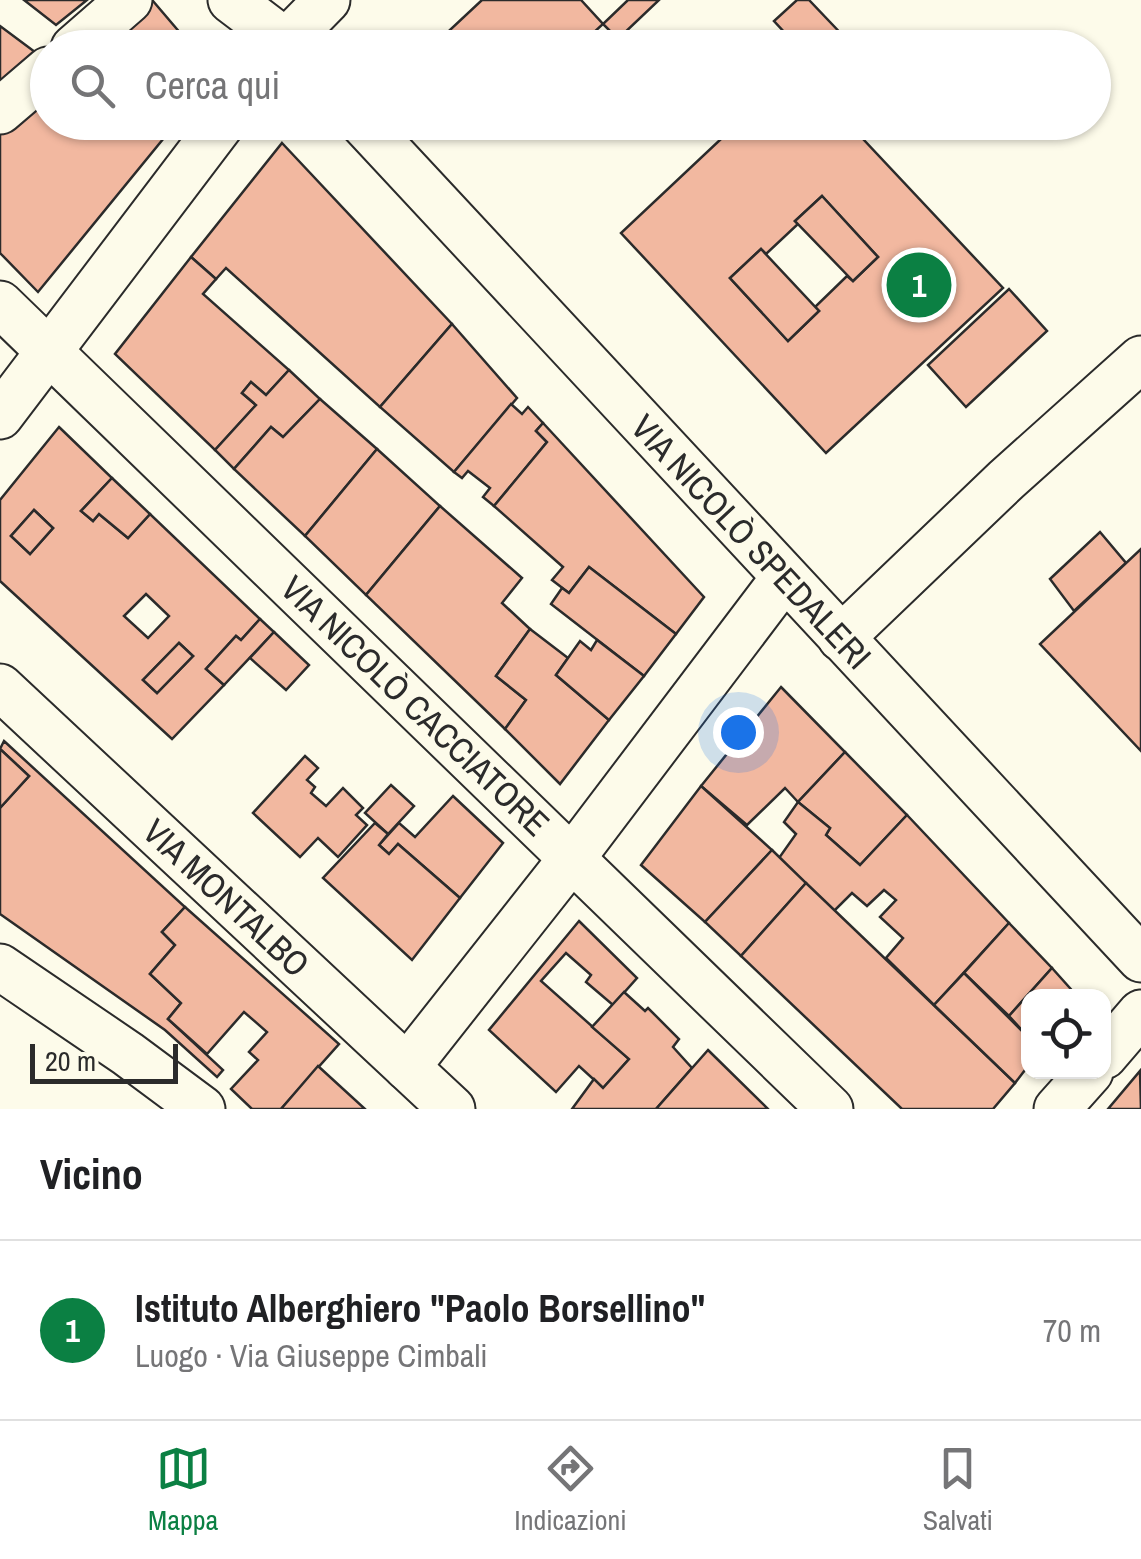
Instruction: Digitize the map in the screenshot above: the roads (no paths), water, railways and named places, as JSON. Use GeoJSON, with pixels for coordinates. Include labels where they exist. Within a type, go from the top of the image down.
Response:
{"type":"FeatureCollection","features":[{"type":"Feature","properties":{"kind":"street"},"geometry":{"type":"LineString","coordinates":[[95,30],[129,0]]}},
{"type":"Feature","properties":{"kind":"street"},"geometry":{"type":"LineString","coordinates":[[230,0],[268,30]]}},
{"type":"Feature","properties":{"kind":"street"},"geometry":{"type":"LineString","coordinates":[[300,30],[327,0]]}},
{"type":"Feature","properties":{"kind":"street"},"geometry":{"type":"LineString","coordinates":[[0,110],[30,85]]}},
{"type":"Feature","properties":{"kind":"street"},"geometry":{"type":"LineString","coordinates":[[0,416],[209,140]]}},
{"type":"Feature","properties":{"kind":"street","name":"VIA NICOLÒ SPEDALERI"},"geometry":{"type":"LineString","coordinates":[[379,140],[1141,959]]}},
{"type":"Feature","properties":{"kind":"street","name":"VIA NICOLÒ CACCIATORE"},"geometry":{"type":"LineString","coordinates":[[0,304],[830,1109]]}},
{"type":"Feature","properties":{"kind":"street"},"geometry":{"type":"LineString","coordinates":[[841,638],[1014,473],[1141,359]]}},
{"type":"Feature","properties":{"kind":"street"},"geometry":{"type":"LineString","coordinates":[[407,1067],[572,858],[784,578]]}},
{"type":"Feature","properties":{"kind":"street","name":"VIA MONTALBO"},"geometry":{"type":"LineString","coordinates":[[0,687],[452,1109]]}},
{"type":"Feature","properties":{"kind":"street"},"geometry":{"type":"LineString","coordinates":[[0,968],[202,1109]]}},
{"type":"Feature","properties":{"kind":"street"},"geometry":{"type":"LineString","coordinates":[[1111,1048],[1141,1013]]}},
{"type":"Feature","properties":{"kind":"street"},"geometry":{"type":"LineString","coordinates":[[1057,1109],[1084,1079]]}},
{"type":"Feature","properties":{"kind":"place","name":"Istituto Alberghiero \"Paolo Borsellino\""},"geometry":{"type":"Point","coordinates":[919,285]}}]}
